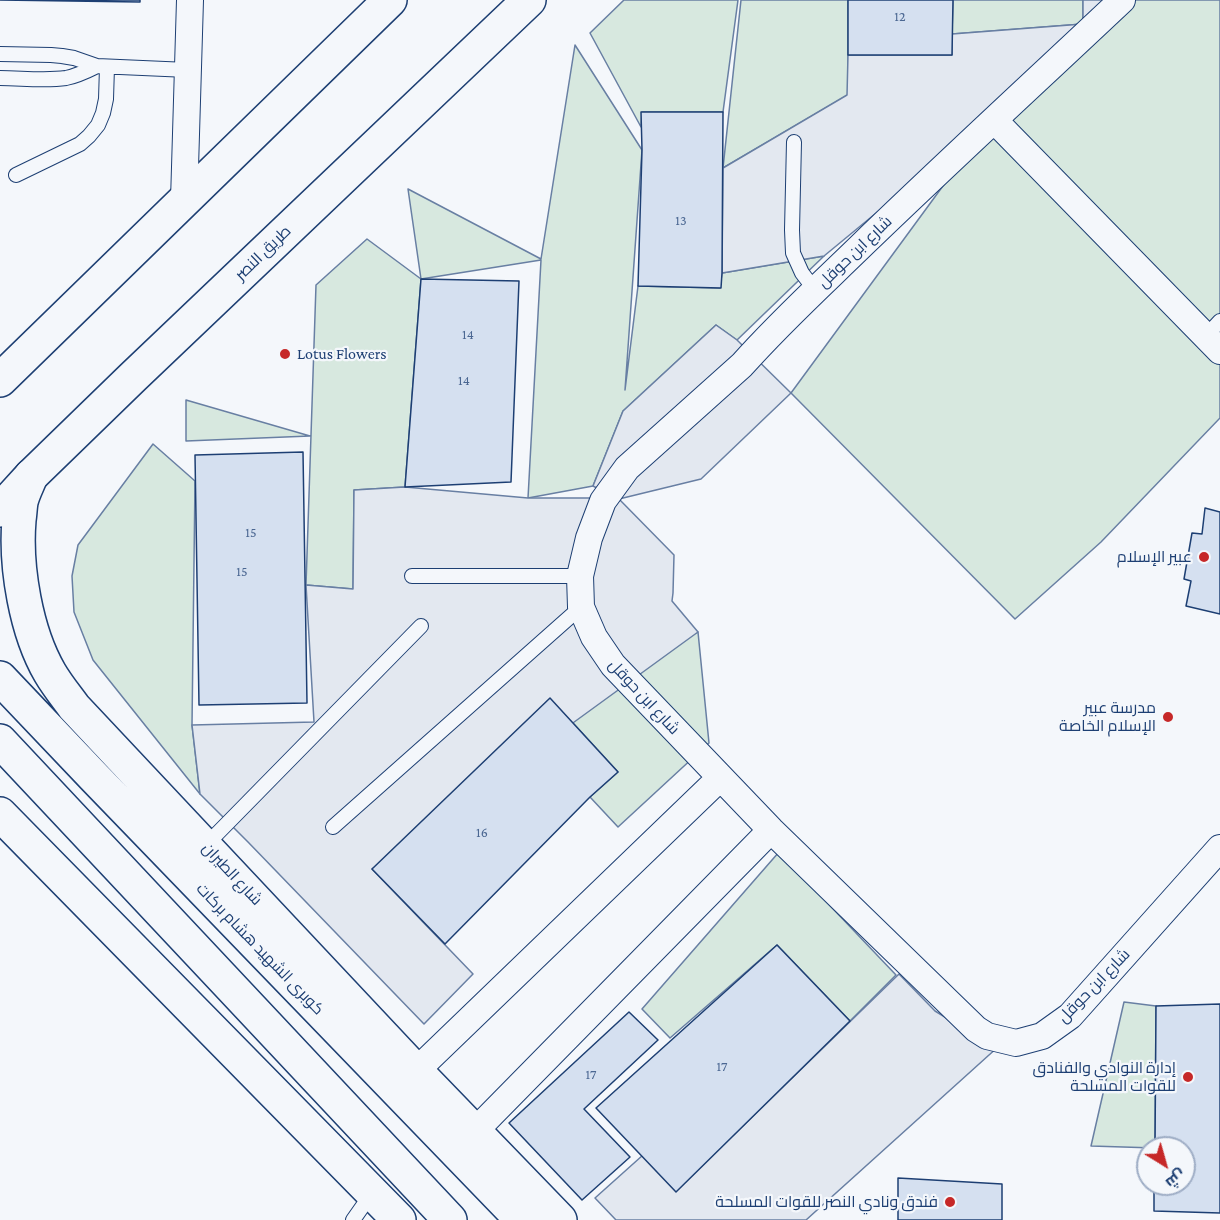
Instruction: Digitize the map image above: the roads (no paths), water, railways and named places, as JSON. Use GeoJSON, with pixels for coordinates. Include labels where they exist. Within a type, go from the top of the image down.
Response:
{"type":"FeatureCollection","features":[{"type":"Feature","properties":{"kind":"main road"},"geometry":{"type":"LineString","coordinates":[[0,380],[390,0]]}},
{"type":"Feature","properties":{"kind":"main road","name":"طريق النصر"},"geometry":{"type":"LineString","coordinates":[[0,510],[31,476],[529,0]]}},
{"type":"Feature","properties":{"kind":"main road","name":"شارع الطيران"},"geometry":{"type":"LineString","coordinates":[[31,476],[21,502],[18,531],[18,560],[22,589],[28,618],[38,645],[50,672],[74,707],[416,1071],[560,1220]]}},
{"type":"Feature","properties":{"kind":"main road"},"geometry":{"type":"LineString","coordinates":[[0,662],[17,661],[50,672]]}},
{"type":"Feature","properties":{"kind":"main road","name":"كوبرى الشهيد هشام بركات"},"geometry":{"type":"LineString","coordinates":[[0,678],[522,1220]]}},
{"type":"Feature","properties":{"kind":"main road"},"geometry":{"type":"LineString","coordinates":[[0,741],[450,1220]]}},
{"type":"Feature","properties":{"kind":"main road"},"geometry":{"type":"LineString","coordinates":[[0,814],[387,1211]]}},
{"type":"Feature","properties":{"kind":"street"},"geometry":{"type":"LineString","coordinates":[[184,201],[190,0]]}},
{"type":"Feature","properties":{"kind":"street","name":"شارع ابن حوقل"},"geometry":{"type":"LineString","coordinates":[[1122,0],[962,148],[758,346],[742,365],[627,468],[603,501],[589,538],[580,576],[581,607],[594,637],[613,665],[771,830],[976,1029],[987,1036],[1016,1043],[1042,1036],[1070,1016],[1220,848]]}},
{"type":"Feature","properties":{"kind":"street"},"geometry":{"type":"LineString","coordinates":[[994,120],[1170,301],[1215,336]]}},
{"type":"Feature","properties":{"kind":"street"},"geometry":{"type":"LineString","coordinates":[[416,1071],[720,778]]}},
{"type":"Feature","properties":{"kind":"street"},"geometry":{"type":"LineString","coordinates":[[474,1131],[771,830]]}},
{"type":"Feature","properties":{"kind":"lane"},"geometry":{"type":"LineString","coordinates":[[0,54],[62,56],[102,67],[188,70]]}},
{"type":"Feature","properties":{"kind":"lane"},"geometry":{"type":"LineString","coordinates":[[0,78],[67,78],[102,67]]}},
{"type":"Feature","properties":{"kind":"lane"},"geometry":{"type":"LineString","coordinates":[[16,175],[80,144],[98,125],[104,113],[106,99],[102,67]]}},
{"type":"Feature","properties":{"kind":"lane"},"geometry":{"type":"LineString","coordinates":[[794,142],[792,230],[794,253],[802,273],[815,290]]}},
{"type":"Feature","properties":{"kind":"lane"},"geometry":{"type":"LineString","coordinates":[[411,576],[580,576]]}},
{"type":"Feature","properties":{"kind":"lane"},"geometry":{"type":"LineString","coordinates":[[333,827],[581,607]]}},
{"type":"Feature","properties":{"kind":"lane"},"geometry":{"type":"LineString","coordinates":[[206,846],[421,626]]}},
{"type":"Feature","properties":{"kind":"lane"},"geometry":{"type":"LineString","coordinates":[[353,1220],[387,1211]]}},
{"type":"Feature","properties":{"kind":"place","name":"Lotus Flowers"},"geometry":{"type":"Point","coordinates":[285,354]}},
{"type":"Feature","properties":{"kind":"place","name":"عبير الإسلام"},"geometry":{"type":"Point","coordinates":[1204,557]}},
{"type":"Feature","properties":{"kind":"place","name":"مدرسة عبير الإسلام الخاصة"},"geometry":{"type":"Point","coordinates":[1168,717]}},
{"type":"Feature","properties":{"kind":"place","name":"إدارة النوادي والفنادق للقوات المسلحة"},"geometry":{"type":"Point","coordinates":[1188,1077]}},
{"type":"Feature","properties":{"kind":"place","name":"فندق ونادي النصر للقوات المسلحة"},"geometry":{"type":"Point","coordinates":[950,1202]}}]}
